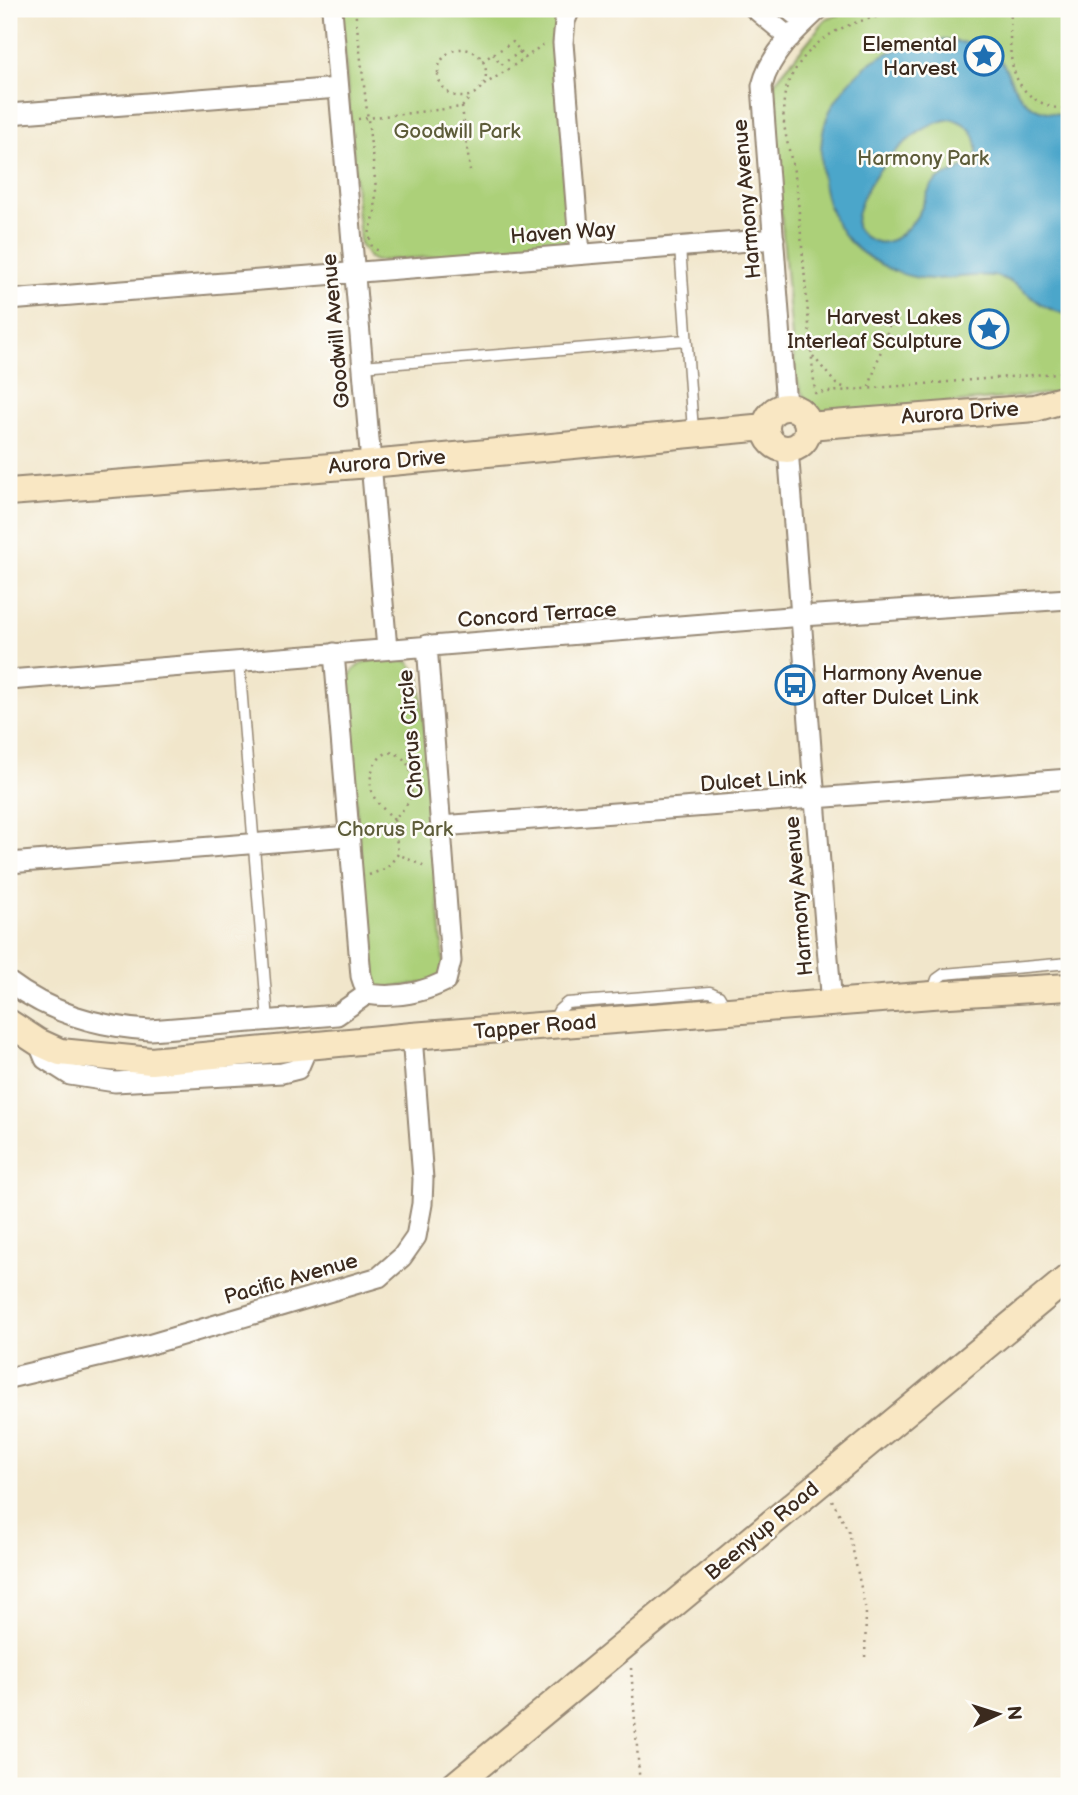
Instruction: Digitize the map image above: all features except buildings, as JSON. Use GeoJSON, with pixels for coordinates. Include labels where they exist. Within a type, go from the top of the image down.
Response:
{"type":"FeatureCollection","features":[{"type":"Feature","properties":{"kind":"street","name":"Goodwill Avenue"},"geometry":{"type":"LineString","coordinates":[[332,9],[387,649]]}},
{"type":"Feature","properties":{"kind":"street"},"geometry":{"type":"LineString","coordinates":[[570,9],[565,22],[563,43],[580,254]]}},
{"type":"Feature","properties":{"kind":"street"},"geometry":{"type":"LineString","coordinates":[[755,9],[790,38]]}},
{"type":"Feature","properties":{"kind":"street"},"geometry":{"type":"LineString","coordinates":[[788,9],[804,22]]}},
{"type":"Feature","properties":{"kind":"street","name":"Harmony Avenue"},"geometry":{"type":"LineString","coordinates":[[786,406],[762,86],[771,61],[804,22],[819,9]]}},
{"type":"Feature","properties":{"kind":"street"},"geometry":{"type":"LineString","coordinates":[[9,114],[338,88]]}},
{"type":"Feature","properties":{"kind":"street","name":"Haven Way"},"geometry":{"type":"LineString","coordinates":[[9,300],[774,239]]}},
{"type":"Feature","properties":{"kind":"street","name":"Aurora Drive"},"geometry":{"type":"LineString","coordinates":[[808,426],[1035,408],[1069,398]]}},
{"type":"Feature","properties":{"kind":"street"},"geometry":{"type":"LineString","coordinates":[[786,406],[801,411],[808,426],[803,442],[788,449],[779,448],[772,443],[765,427],[771,412],[786,406]]}},
{"type":"Feature","properties":{"kind":"street","name":"Aurora Drive"},"geometry":{"type":"LineString","coordinates":[[9,492],[370,464],[765,427]]}},
{"type":"Feature","properties":{"kind":"street","name":"Harmony Avenue"},"geometry":{"type":"LineString","coordinates":[[788,449],[813,799],[832,1003]]}},
{"type":"Feature","properties":{"kind":"street","name":"Concord Terrace"},"geometry":{"type":"LineString","coordinates":[[9,680],[802,616],[1069,599]]}},
{"type":"Feature","properties":{"kind":"street","name":"Chorus Circle"},"geometry":{"type":"LineString","coordinates":[[367,994],[387,997],[425,991],[446,981],[452,961],[426,645]]}},
{"type":"Feature","properties":{"kind":"street"},"geometry":{"type":"LineString","coordinates":[[9,982],[50,1008],[91,1022],[126,1029],[150,1030],[337,1015],[367,994],[361,976],[334,653]]}},
{"type":"Feature","properties":{"kind":"street","name":"Dulcet Link"},"geometry":{"type":"LineString","coordinates":[[441,826],[1069,779]]}},
{"type":"Feature","properties":{"kind":"street"},"geometry":{"type":"LineString","coordinates":[[9,863],[349,836]]}},
{"type":"Feature","properties":{"kind":"street","name":"Tapper Road"},"geometry":{"type":"LineString","coordinates":[[9,1023],[38,1042],[60,1052],[151,1061],[728,1011],[1069,987]]}},
{"type":"Feature","properties":{"kind":"street","name":"Pacific Avenue"},"geometry":{"type":"LineString","coordinates":[[9,1378],[148,1345],[379,1277],[387,1271],[402,1257],[416,1237],[422,1204],[424,1179],[412,1037]]}},
{"type":"Feature","properties":{"kind":"street","name":"Beenyup Road"},"geometry":{"type":"LineString","coordinates":[[454,1786],[1069,1277]]}},
{"type":"Feature","properties":{"kind":"lane"},"geometry":{"type":"LineString","coordinates":[[680,247],[693,435]]}},
{"type":"Feature","properties":{"kind":"lane"},"geometry":{"type":"LineString","coordinates":[[362,366],[686,340]]}},
{"type":"Feature","properties":{"kind":"lane"},"geometry":{"type":"LineString","coordinates":[[239,661],[268,1021]]}},
{"type":"Feature","properties":{"kind":"lane"},"geometry":{"type":"LineString","coordinates":[[932,995],[937,979],[944,974],[1069,963]]}},
{"type":"Feature","properties":{"kind":"path"},"geometry":{"type":"LineString","coordinates":[[355,9],[370,118],[376,188],[375,213],[369,234],[372,247],[382,253]]}},
{"type":"Feature","properties":{"kind":"path"},"geometry":{"type":"LineString","coordinates":[[946,9],[888,14],[837,29],[811,49],[786,88],[784,112],[796,183],[815,393],[1069,372]]}},
{"type":"Feature","properties":{"kind":"path"},"geometry":{"type":"LineString","coordinates":[[1011,9],[1009,50],[1013,71],[1026,92],[1050,107],[1069,108]]}},
{"type":"Feature","properties":{"kind":"path"},"geometry":{"type":"LineString","coordinates":[[370,118],[462,107],[482,86],[547,42],[546,34]]}},
{"type":"Feature","properties":{"kind":"path"},"geometry":{"type":"LineString","coordinates":[[482,61],[513,42],[525,58]]}},
{"type":"Feature","properties":{"kind":"path"},"geometry":{"type":"LineString","coordinates":[[471,96],[455,96],[442,86],[439,70],[446,56],[461,49],[475,53],[486,72],[482,86]]}},
{"type":"Feature","properties":{"kind":"path"},"geometry":{"type":"LineString","coordinates":[[493,54],[501,65],[520,52]]}},
{"type":"Feature","properties":{"kind":"path"},"geometry":{"type":"LineString","coordinates":[[462,107],[470,171]]}},
{"type":"Feature","properties":{"kind":"path"},"geometry":{"type":"LineString","coordinates":[[869,388],[894,311]]}},
{"type":"Feature","properties":{"kind":"path"},"geometry":{"type":"LineString","coordinates":[[812,353],[835,384],[850,390]]}},
{"type":"Feature","properties":{"kind":"path"},"geometry":{"type":"LineString","coordinates":[[352,876],[381,872],[398,854],[394,818],[374,798],[371,786],[376,762],[390,752],[398,753],[405,760],[412,779],[409,800],[394,818]]}},
{"type":"Feature","properties":{"kind":"path"},"geometry":{"type":"LineString","coordinates":[[398,854],[423,868],[444,867]]}},
{"type":"Feature","properties":{"kind":"path"},"geometry":{"type":"LineString","coordinates":[[822,1481],[849,1532],[866,1611],[865,1661]]}},
{"type":"Feature","properties":{"kind":"path"},"geometry":{"type":"LineString","coordinates":[[631,1640],[640,1786]]}},
{"type":"Feature","properties":{"kind":"green space","name":"Goodwill Park"},"geometry":{"type":"Polygon","coordinates":[[[341,9],[562,9],[569,235],[558,248],[375,261],[369,258],[360,244],[341,9]]]}},
{"type":"Feature","properties":{"kind":"green space","name":"Harmony Park"},"geometry":{"type":"Polygon","coordinates":[[[898,9],[1069,9],[1069,392],[829,414],[810,404],[800,388],[795,374],[771,98],[774,83],[827,18],[898,9]]]}},
{"type":"Feature","properties":{"kind":"green space","name":"Chorus Park"},"geometry":{"type":"Polygon","coordinates":[[[397,658],[409,662],[420,676],[444,968],[439,981],[381,989],[370,979],[346,684],[360,664],[397,658]]]}},
{"type":"Feature","properties":{"kind":"water"},"geometry":{"type":"Polygon","coordinates":[[[956,41],[989,51],[1001,61],[1017,91],[1028,104],[1042,111],[1069,115],[1069,315],[1044,306],[1014,284],[994,276],[924,279],[897,272],[862,253],[839,228],[825,194],[822,175],[822,138],[826,120],[843,90],[866,66],[893,51],[925,42],[956,41]],[[952,119],[936,123],[920,132],[888,159],[865,193],[858,211],[856,227],[862,235],[877,242],[896,238],[916,218],[928,191],[937,180],[972,162],[977,148],[975,138],[963,123],[952,119]]]}},
{"type":"Feature","properties":{"kind":"place","name":"Elemental Harvest"},"geometry":{"type":"Point","coordinates":[984,56]}},
{"type":"Feature","properties":{"kind":"place","name":"Harvest Lakes Interleaf Sculpture"},"geometry":{"type":"Point","coordinates":[989,329]}},
{"type":"Feature","properties":{"kind":"place","name":"Harmony Avenue after Dulcet Link"},"geometry":{"type":"Point","coordinates":[795,685]}}]}
